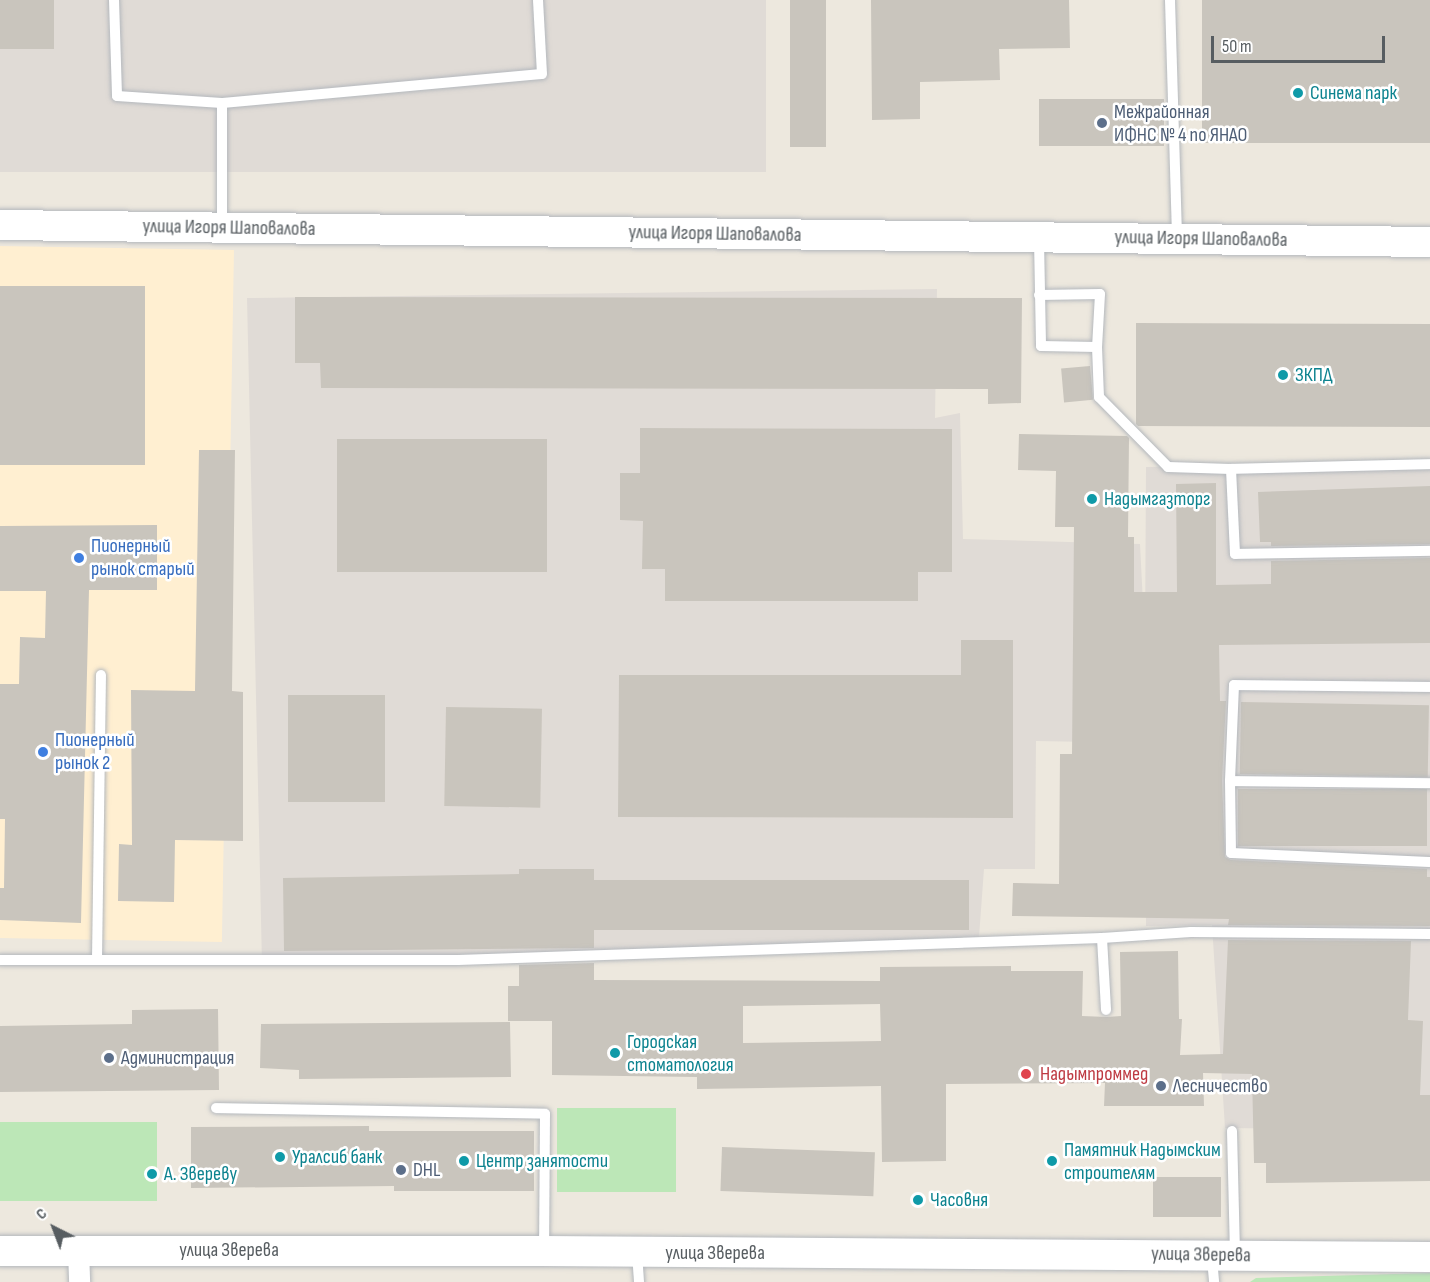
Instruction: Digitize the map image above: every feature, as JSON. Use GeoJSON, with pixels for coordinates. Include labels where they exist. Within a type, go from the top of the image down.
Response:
{"type":"FeatureCollection","features":[{"type":"Feature","properties":{"kind":"street","name":"улица Игоря Шаповалова"},"geometry":{"type":"LineString","coordinates":[[0,225],[1430,242]]}},
{"type":"Feature","properties":{"kind":"street"},"geometry":{"type":"LineString","coordinates":[[78,1250],[79,1282]]}},
{"type":"Feature","properties":{"kind":"street","name":"улица Зверева"},"geometry":{"type":"LineString","coordinates":[[0,1251],[543,1251],[1220,1265],[1430,1257]]}},
{"type":"Feature","properties":{"kind":"lane"},"geometry":{"type":"LineString","coordinates":[[114,0],[117,96],[222,103],[542,74],[538,0]]}},
{"type":"Feature","properties":{"kind":"lane"},"geometry":{"type":"LineString","coordinates":[[1170,0],[1177,239]]}},
{"type":"Feature","properties":{"kind":"lane"},"geometry":{"type":"LineString","coordinates":[[222,103],[222,228]]}},
{"type":"Feature","properties":{"kind":"lane"},"geometry":{"type":"LineString","coordinates":[[1038,237],[1041,346],[1097,346]]}},
{"type":"Feature","properties":{"kind":"lane"},"geometry":{"type":"LineString","coordinates":[[1039,295],[1100,294],[1097,346],[1099,397],[1168,466],[1231,469],[1430,464]]}},
{"type":"Feature","properties":{"kind":"lane"},"geometry":{"type":"LineString","coordinates":[[1231,469],[1235,554],[1430,551]]}},
{"type":"Feature","properties":{"kind":"lane"},"geometry":{"type":"LineString","coordinates":[[97,960],[101,675]]}},
{"type":"Feature","properties":{"kind":"lane"},"geometry":{"type":"LineString","coordinates":[[1430,687],[1234,685],[1230,781],[1231,853],[1430,862]]}},
{"type":"Feature","properties":{"kind":"lane"},"geometry":{"type":"LineString","coordinates":[[1230,781],[1430,783]]}},
{"type":"Feature","properties":{"kind":"lane"},"geometry":{"type":"LineString","coordinates":[[0,960],[458,960],[1102,938],[1191,932],[1430,934]]}},
{"type":"Feature","properties":{"kind":"lane"},"geometry":{"type":"LineString","coordinates":[[1102,938],[1106,1010]]}},
{"type":"Feature","properties":{"kind":"lane"},"geometry":{"type":"LineString","coordinates":[[216,1108],[545,1114],[543,1251]]}},
{"type":"Feature","properties":{"kind":"lane"},"geometry":{"type":"LineString","coordinates":[[1220,1265],[1232,1131]]}},
{"type":"Feature","properties":{"kind":"lane"},"geometry":{"type":"LineString","coordinates":[[637,1253],[639,1282]]}},
{"type":"Feature","properties":{"kind":"shaded area"},"geometry":{"type":"Polygon","coordinates":[[[0,0],[766,0],[766,172],[0,172],[0,0]]]}},
{"type":"Feature","properties":{"kind":"shaded area"},"geometry":{"type":"Polygon","coordinates":[[[0,246],[234,250],[222,942],[0,938],[0,246]]]}},
{"type":"Feature","properties":{"kind":"shaded area"},"geometry":{"type":"Polygon","coordinates":[[[937,289],[935,418],[960,413],[963,539],[1140,544],[1145,643],[1146,467],[1430,462],[1430,1130],[1225,1128],[1212,925],[1146,926],[1146,743],[1036,741],[1035,869],[984,869],[979,937],[262,964],[247,298],[937,289]]]}},
{"type":"Feature","properties":{"kind":"green space"},"geometry":{"type":"Polygon","coordinates":[[[557,1108],[676,1108],[676,1192],[557,1192],[557,1108]]]}},
{"type":"Feature","properties":{"kind":"green space"},"geometry":{"type":"Polygon","coordinates":[[[0,1122],[157,1122],[157,1201],[0,1201],[0,1122]]]}},
{"type":"Feature","properties":{"kind":"green space"},"geometry":{"type":"Polygon","coordinates":[[[1430,1273],[1430,1282],[1250,1282],[1256,1278],[1430,1273]]]}},
{"type":"Feature","properties":{"kind":"building"},"geometry":{"type":"Polygon","coordinates":[[[0,0],[54,0],[54,49],[0,49],[0,0]]]}},
{"type":"Feature","properties":{"kind":"building"},"geometry":{"type":"Polygon","coordinates":[[[790,0],[826,0],[826,147],[790,147],[790,0]]]}},
{"type":"Feature","properties":{"kind":"building"},"geometry":{"type":"Polygon","coordinates":[[[871,0],[1069,0],[1070,48],[999,49],[1000,80],[920,82],[920,119],[872,120],[871,0]]]}},
{"type":"Feature","properties":{"kind":"building"},"geometry":{"type":"Polygon","coordinates":[[[1202,0],[1430,0],[1430,143],[1202,143],[1202,0]]]}},
{"type":"Feature","properties":{"kind":"building","name":"Межрайонная ИФНС № 4 по ЯНАО"},"geometry":{"type":"Polygon","coordinates":[[[1039,99],[1164,99],[1164,146],[1039,146],[1039,99]]]}},
{"type":"Feature","properties":{"kind":"building"},"geometry":{"type":"Polygon","coordinates":[[[0,286],[145,286],[145,465],[0,465],[0,286]]]}},
{"type":"Feature","properties":{"kind":"building"},"geometry":{"type":"Polygon","coordinates":[[[295,297],[1022,298],[1021,403],[988,404],[988,389],[321,388],[320,363],[295,363],[295,297]]]}},
{"type":"Feature","properties":{"kind":"building","name":"ЗКПД"},"geometry":{"type":"Polygon","coordinates":[[[1136,323],[1430,324],[1430,427],[1138,426],[1136,424],[1136,323]]]}},
{"type":"Feature","properties":{"kind":"building"},"geometry":{"type":"Polygon","coordinates":[[[1090,366],[1093,400],[1064,402],[1061,369],[1090,366]]]}},
{"type":"Feature","properties":{"kind":"building"},"geometry":{"type":"Polygon","coordinates":[[[640,428],[952,429],[952,572],[918,572],[918,601],[665,601],[665,569],[642,569],[643,521],[620,520],[620,473],[640,473],[640,428]]]}},
{"type":"Feature","properties":{"kind":"building"},"geometry":{"type":"Polygon","coordinates":[[[1019,434],[1127,436],[1129,438],[1128,537],[1134,537],[1134,592],[1177,592],[1176,484],[1216,483],[1216,585],[1271,584],[1271,561],[1430,558],[1430,643],[1219,645],[1220,701],[1226,701],[1222,781],[1225,857],[1231,860],[1427,869],[1427,877],[1430,877],[1430,926],[1228,925],[1229,919],[1012,916],[1013,883],[1059,884],[1060,754],[1072,754],[1074,527],[1055,527],[1056,471],[1018,470],[1019,434]]]}},
{"type":"Feature","properties":{"kind":"building"},"geometry":{"type":"Polygon","coordinates":[[[337,439],[547,439],[547,572],[337,572],[337,439]]]}},
{"type":"Feature","properties":{"kind":"building"},"geometry":{"type":"Polygon","coordinates":[[[199,450],[235,450],[232,691],[243,692],[243,841],[175,840],[174,902],[118,901],[119,844],[132,845],[131,690],[195,691],[199,450]]]}},
{"type":"Feature","properties":{"kind":"building"},"geometry":{"type":"Polygon","coordinates":[[[1430,486],[1430,544],[1271,546],[1271,542],[1260,542],[1258,492],[1430,486]]]}},
{"type":"Feature","properties":{"kind":"building"},"geometry":{"type":"Polygon","coordinates":[[[157,525],[157,590],[89,590],[81,923],[0,920],[0,888],[4,888],[5,819],[0,819],[0,684],[19,684],[20,637],[45,638],[46,591],[0,591],[0,526],[157,525]]]}},
{"type":"Feature","properties":{"kind":"building"},"geometry":{"type":"Polygon","coordinates":[[[961,640],[1013,640],[1013,818],[618,817],[619,675],[961,675],[961,640]]]}},
{"type":"Feature","properties":{"kind":"building"},"geometry":{"type":"Polygon","coordinates":[[[288,695],[385,695],[385,802],[288,802],[288,695]]]}},
{"type":"Feature","properties":{"kind":"building"},"geometry":{"type":"Polygon","coordinates":[[[1241,702],[1429,705],[1428,777],[1240,774],[1241,702]]]}},
{"type":"Feature","properties":{"kind":"building"},"geometry":{"type":"Polygon","coordinates":[[[446,707],[542,709],[540,808],[444,806],[446,707]]]}},
{"type":"Feature","properties":{"kind":"building"},"geometry":{"type":"Polygon","coordinates":[[[1238,789],[1427,789],[1427,846],[1238,846],[1238,789]]]}},
{"type":"Feature","properties":{"kind":"building"},"geometry":{"type":"Polygon","coordinates":[[[519,869],[594,869],[594,880],[969,880],[969,930],[594,930],[594,948],[284,951],[283,878],[519,874],[519,869]]]}},
{"type":"Feature","properties":{"kind":"building"},"geometry":{"type":"Polygon","coordinates":[[[1228,940],[1411,941],[1408,1020],[1423,1021],[1420,1095],[1430,1095],[1430,1181],[1266,1183],[1266,1163],[1254,1163],[1252,1074],[1203,1073],[1204,1106],[1104,1106],[1105,1083],[946,1084],[946,1161],[882,1162],[881,1086],[697,1089],[697,1077],[552,1075],[552,1021],[508,1021],[508,986],[519,986],[519,965],[594,963],[594,980],[880,981],[880,967],[1011,966],[1011,971],[1083,971],[1082,1016],[1107,1017],[1121,1016],[1120,952],[1178,951],[1179,1019],[1182,1019],[1180,1055],[1223,1054],[1228,940]],[[880,1004],[743,1006],[743,1043],[881,1041],[880,1004]]]}},
{"type":"Feature","properties":{"kind":"building","name":"Администрация"},"geometry":{"type":"Polygon","coordinates":[[[218,1009],[219,1090],[0,1092],[0,1026],[132,1024],[132,1010],[218,1009]]]}},
{"type":"Feature","properties":{"kind":"building"},"geometry":{"type":"Polygon","coordinates":[[[510,1022],[511,1077],[299,1079],[299,1070],[260,1068],[261,1024],[510,1022]]]}},
{"type":"Feature","properties":{"kind":"building"},"geometry":{"type":"Polygon","coordinates":[[[369,1126],[369,1131],[534,1131],[534,1191],[394,1191],[394,1186],[191,1188],[191,1127],[369,1126]]]}},
{"type":"Feature","properties":{"kind":"building"},"geometry":{"type":"Polygon","coordinates":[[[722,1147],[875,1152],[873,1196],[720,1191],[722,1147]]]}},
{"type":"Feature","properties":{"kind":"building"},"geometry":{"type":"Polygon","coordinates":[[[1153,1177],[1221,1177],[1221,1217],[1153,1217],[1153,1177]]]}},
{"type":"Feature","properties":{"kind":"place","name":"Синема парк"},"geometry":{"type":"Point","coordinates":[1298,93]}},
{"type":"Feature","properties":{"kind":"place","name":"Межрайонная ИФНС № 4 по ЯНАО"},"geometry":{"type":"Point","coordinates":[1102,123]}},
{"type":"Feature","properties":{"kind":"place","name":"ЗКПД"},"geometry":{"type":"Point","coordinates":[1283,375]}},
{"type":"Feature","properties":{"kind":"place","name":"Надымгазторг"},"geometry":{"type":"Point","coordinates":[1092,499]}},
{"type":"Feature","properties":{"kind":"place","name":"Пионерный рынок старый"},"geometry":{"type":"Point","coordinates":[79,558]}},
{"type":"Feature","properties":{"kind":"place","name":"Пионерный рынок 2"},"geometry":{"type":"Point","coordinates":[43,752]}},
{"type":"Feature","properties":{"kind":"place","name":"Городская стоматология"},"geometry":{"type":"Point","coordinates":[615,1053]}},
{"type":"Feature","properties":{"kind":"place","name":"Администрация"},"geometry":{"type":"Point","coordinates":[109,1058]}},
{"type":"Feature","properties":{"kind":"place","name":"Надымпроммед"},"geometry":{"type":"Point","coordinates":[1026,1074]}},
{"type":"Feature","properties":{"kind":"place","name":"Лесничество"},"geometry":{"type":"Point","coordinates":[1161,1086]}},
{"type":"Feature","properties":{"kind":"place","name":"Уралсиб банк"},"geometry":{"type":"Point","coordinates":[280,1157]}},
{"type":"Feature","properties":{"kind":"place","name":"Центр занятости"},"geometry":{"type":"Point","coordinates":[464,1161]}},
{"type":"Feature","properties":{"kind":"place","name":"Памятник Надымским строителям"},"geometry":{"type":"Point","coordinates":[1052,1161]}},
{"type":"Feature","properties":{"kind":"place","name":"DHL"},"geometry":{"type":"Point","coordinates":[401,1170]}},
{"type":"Feature","properties":{"kind":"place","name":"А. Звереву"},"geometry":{"type":"Point","coordinates":[152,1174]}},
{"type":"Feature","properties":{"kind":"place","name":"Часовня"},"geometry":{"type":"Point","coordinates":[918,1200]}}]}
